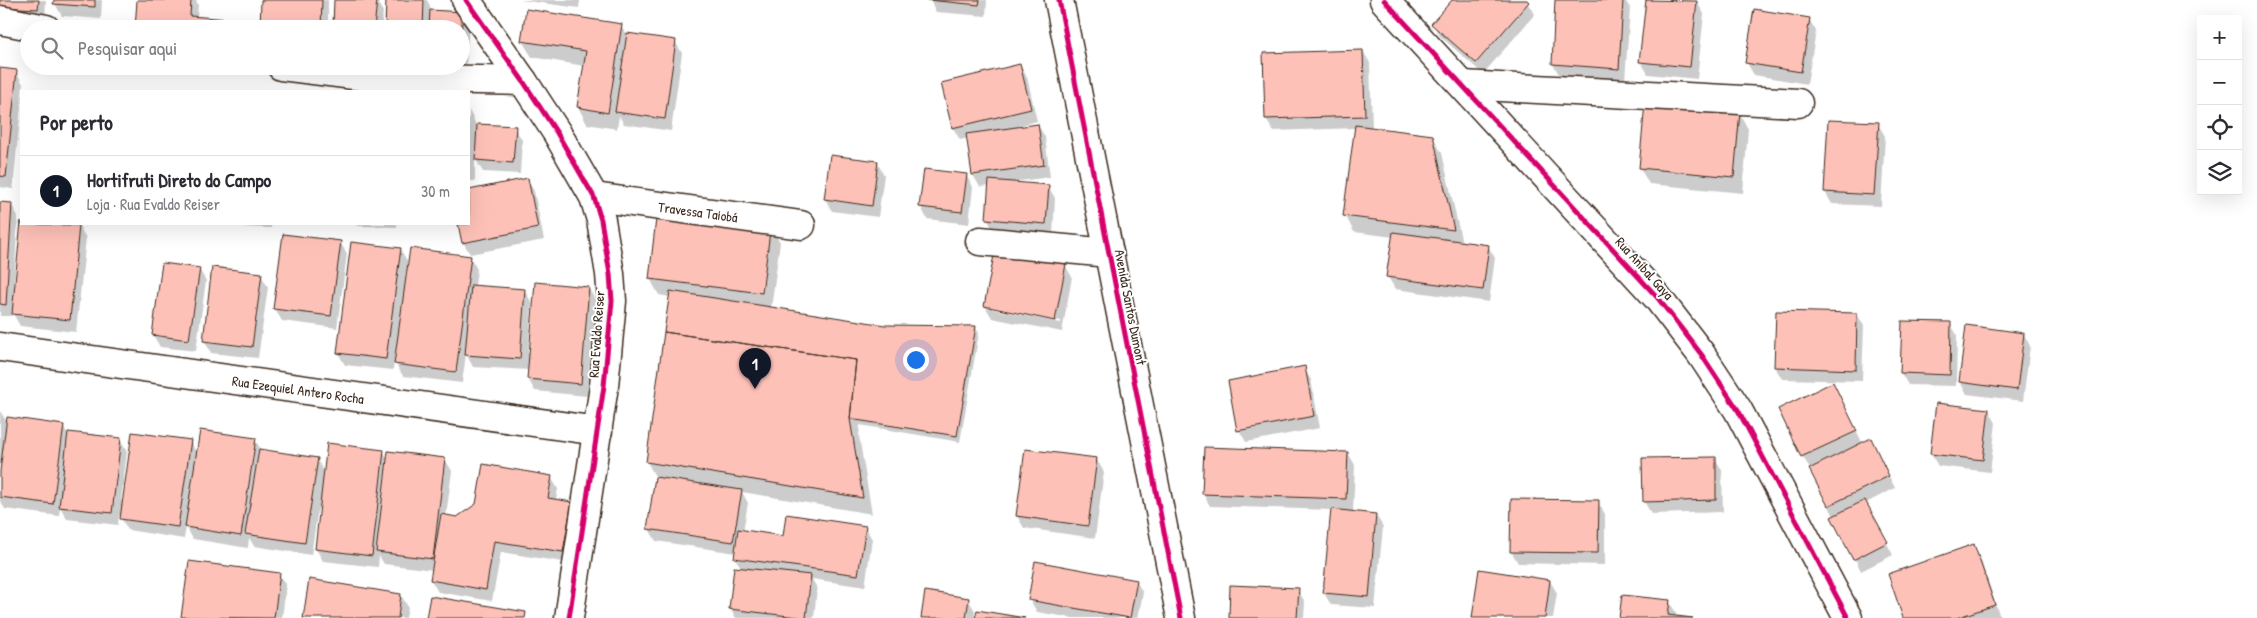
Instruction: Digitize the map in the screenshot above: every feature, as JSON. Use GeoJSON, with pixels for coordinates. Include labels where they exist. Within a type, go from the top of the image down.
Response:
{"type":"FeatureCollection","features":[{"type":"Feature","properties":{"kind":"street","name":"Rua Evaldo Reiser"},"geometry":{"type":"LineString","coordinates":[[466,0],[557,132],[594,197],[601,220],[610,274],[612,301],[598,431],[570,618]]}},
{"type":"Feature","properties":{"kind":"street","name":"Avenida Santos Dumont"},"geometry":{"type":"LineString","coordinates":[[1059,0],[1181,618]]}},
{"type":"Feature","properties":{"kind":"street","name":"Rua Aníbal Gaya"},"geometry":{"type":"LineString","coordinates":[[1384,0],[1656,297],[1701,354],[1738,410],[1848,618]]}},
{"type":"Feature","properties":{"kind":"street"},"geometry":{"type":"LineString","coordinates":[[0,20],[20,24]]}},
{"type":"Feature","properties":{"kind":"street"},"geometry":{"type":"LineString","coordinates":[[354,75],[430,80],[523,81]]}},
{"type":"Feature","properties":{"kind":"street"},"geometry":{"type":"LineString","coordinates":[[1463,85],[1798,103]]}},
{"type":"Feature","properties":{"kind":"street","name":"Travessa Taiobá"},"geometry":{"type":"LineString","coordinates":[[594,197],[801,225]]}},
{"type":"Feature","properties":{"kind":"street"},"geometry":{"type":"LineString","coordinates":[[980,241],[1109,253]]}},
{"type":"Feature","properties":{"kind":"street","name":"Rua Ezequiel Antero Rocha"},"geometry":{"type":"LineString","coordinates":[[0,346],[598,431]]}},
{"type":"Feature","properties":{"kind":"building"},"geometry":{"type":"Polygon","coordinates":[[[0,0],[39,0],[38,9],[0,7],[0,0]]]}},
{"type":"Feature","properties":{"kind":"building"},"geometry":{"type":"Polygon","coordinates":[[[54,0],[95,0],[95,7],[53,4],[54,0]]]}},
{"type":"Feature","properties":{"kind":"building"},"geometry":{"type":"Polygon","coordinates":[[[137,0],[191,0],[190,16],[242,20],[136,20],[137,0]]]}},
{"type":"Feature","properties":{"kind":"building"},"geometry":{"type":"Polygon","coordinates":[[[261,0],[322,0],[321,20],[260,20],[261,0]]]}},
{"type":"Feature","properties":{"kind":"building"},"geometry":{"type":"Polygon","coordinates":[[[334,0],[377,0],[375,20],[333,20],[334,0]]]}},
{"type":"Feature","properties":{"kind":"building"},"geometry":{"type":"Polygon","coordinates":[[[386,0],[424,0],[423,20],[385,20],[386,0]]]}},
{"type":"Feature","properties":{"kind":"building"},"geometry":{"type":"Polygon","coordinates":[[[928,0],[980,0],[979,5],[928,0]]]}},
{"type":"Feature","properties":{"kind":"building"},"geometry":{"type":"Polygon","coordinates":[[[1452,0],[1527,0],[1529,2],[1476,63],[1431,24],[1452,0]]]}},
{"type":"Feature","properties":{"kind":"building"},"geometry":{"type":"Polygon","coordinates":[[[1555,0],[1623,0],[1619,69],[1552,64],[1555,0]]]}},
{"type":"Feature","properties":{"kind":"building"},"geometry":{"type":"Polygon","coordinates":[[[1646,0],[1697,1],[1690,67],[1639,62],[1646,0]]]}},
{"type":"Feature","properties":{"kind":"building"},"geometry":{"type":"Polygon","coordinates":[[[526,9],[622,24],[608,113],[577,107],[586,51],[521,41],[526,9]]]}},
{"type":"Feature","properties":{"kind":"building"},"geometry":{"type":"Polygon","coordinates":[[[1754,9],[1810,18],[1801,72],[1745,63],[1754,9]]]}},
{"type":"Feature","properties":{"kind":"building"},"geometry":{"type":"Polygon","coordinates":[[[430,10],[463,12],[462,20],[429,20],[430,10]]]}},
{"type":"Feature","properties":{"kind":"building"},"geometry":{"type":"Polygon","coordinates":[[[627,33],[676,40],[665,119],[615,112],[627,33]]]}},
{"type":"Feature","properties":{"kind":"building"},"geometry":{"type":"Polygon","coordinates":[[[1363,50],[1365,116],[1265,119],[1263,53],[1363,50]]]}},
{"type":"Feature","properties":{"kind":"building"},"geometry":{"type":"Polygon","coordinates":[[[1020,64],[1031,109],[952,128],[941,83],[1020,64]]]}},
{"type":"Feature","properties":{"kind":"building"},"geometry":{"type":"Polygon","coordinates":[[[0,68],[17,70],[6,177],[0,176],[0,68]]]}},
{"type":"Feature","properties":{"kind":"building"},"geometry":{"type":"Polygon","coordinates":[[[1645,103],[1740,111],[1734,177],[1639,168],[1645,103]]]}},
{"type":"Feature","properties":{"kind":"building"},"geometry":{"type":"Polygon","coordinates":[[[1828,120],[1879,122],[1874,195],[1824,192],[1828,120]]]}},
{"type":"Feature","properties":{"kind":"building"},"geometry":{"type":"Polygon","coordinates":[[[477,124],[516,126],[513,163],[475,160],[477,124]]]}},
{"type":"Feature","properties":{"kind":"building"},"geometry":{"type":"Polygon","coordinates":[[[1038,124],[1044,165],[972,175],[966,134],[1038,124]]]}},
{"type":"Feature","properties":{"kind":"building"},"geometry":{"type":"Polygon","coordinates":[[[1355,125],[1433,135],[1454,230],[1343,216],[1355,125]]]}},
{"type":"Feature","properties":{"kind":"building"},"geometry":{"type":"Polygon","coordinates":[[[830,155],[878,161],[872,206],[824,199],[830,155]]]}},
{"type":"Feature","properties":{"kind":"building"},"geometry":{"type":"Polygon","coordinates":[[[924,169],[967,174],[962,212],[919,207],[924,169]]]}},
{"type":"Feature","properties":{"kind":"building"},"geometry":{"type":"Polygon","coordinates":[[[528,178],[538,228],[462,243],[458,225],[470,225],[470,190],[528,178]]]}},
{"type":"Feature","properties":{"kind":"building"},"geometry":{"type":"Polygon","coordinates":[[[989,180],[1049,185],[1046,224],[986,219],[989,180]]]}},
{"type":"Feature","properties":{"kind":"building"},"geometry":{"type":"Polygon","coordinates":[[[0,202],[12,203],[6,305],[0,304],[0,202]]]}},
{"type":"Feature","properties":{"kind":"building"},"geometry":{"type":"Polygon","coordinates":[[[657,210],[771,224],[762,293],[649,279],[657,210]]]}},
{"type":"Feature","properties":{"kind":"building"},"geometry":{"type":"Polygon","coordinates":[[[21,225],[79,225],[70,320],[12,314],[21,225]]]}},
{"type":"Feature","properties":{"kind":"building"},"geometry":{"type":"Polygon","coordinates":[[[1393,232],[1489,245],[1483,290],[1386,277],[1393,232]]]}},
{"type":"Feature","properties":{"kind":"building"},"geometry":{"type":"Polygon","coordinates":[[[283,234],[341,241],[331,316],[273,309],[283,234]]]}},
{"type":"Feature","properties":{"kind":"building"},"geometry":{"type":"Polygon","coordinates":[[[351,242],[401,248],[386,359],[337,353],[351,242]]]}},
{"type":"Feature","properties":{"kind":"building"},"geometry":{"type":"Polygon","coordinates":[[[410,248],[471,256],[456,372],[394,364],[410,248]]]}},
{"type":"Feature","properties":{"kind":"building"},"geometry":{"type":"Polygon","coordinates":[[[995,250],[1066,264],[1055,321],[984,306],[995,250]]]}},
{"type":"Feature","properties":{"kind":"building"},"geometry":{"type":"Polygon","coordinates":[[[162,263],[200,268],[189,340],[152,335],[162,263]]]}},
{"type":"Feature","properties":{"kind":"building"},"geometry":{"type":"Polygon","coordinates":[[[212,267],[262,273],[252,347],[203,341],[212,267]]]}},
{"type":"Feature","properties":{"kind":"building"},"geometry":{"type":"Polygon","coordinates":[[[535,282],[589,287],[581,384],[527,379],[535,282]]]}},
{"type":"Feature","properties":{"kind":"building"},"geometry":{"type":"Polygon","coordinates":[[[471,285],[525,289],[520,359],[465,355],[471,285]]]}},
{"type":"Feature","properties":{"kind":"building"},"geometry":{"type":"Polygon","coordinates":[[[670,291],[885,325],[976,326],[957,436],[850,419],[856,360],[664,332],[670,291]]]}},
{"type":"Feature","properties":{"kind":"building"},"geometry":{"type":"Polygon","coordinates":[[[1776,311],[1857,313],[1856,370],[1774,367],[1776,311]]]}},
{"type":"Feature","properties":{"kind":"building"},"geometry":{"type":"Polygon","coordinates":[[[1902,321],[1951,322],[1950,375],[1900,373],[1902,321]]]}},
{"type":"Feature","properties":{"kind":"building"},"geometry":{"type":"Polygon","coordinates":[[[1966,325],[2024,333],[2017,390],[1959,382],[1966,325]]]}},
{"type":"Feature","properties":{"kind":"building"},"geometry":{"type":"Polygon","coordinates":[[[664,332],[856,360],[850,419],[863,498],[646,462],[664,332]]]}},
{"type":"Feature","properties":{"kind":"building"},"geometry":{"type":"Polygon","coordinates":[[[1305,366],[1314,416],[1237,431],[1228,381],[1305,366]]]}},
{"type":"Feature","properties":{"kind":"building"},"geometry":{"type":"Polygon","coordinates":[[[1833,382],[1857,431],[1801,457],[1778,409],[1833,382]]]}},
{"type":"Feature","properties":{"kind":"building"},"geometry":{"type":"Polygon","coordinates":[[[1936,403],[1989,409],[1983,460],[1930,454],[1936,403]]]}},
{"type":"Feature","properties":{"kind":"building"},"geometry":{"type":"Polygon","coordinates":[[[7,417],[64,425],[53,504],[0,497],[0,471],[7,417]]]}},
{"type":"Feature","properties":{"kind":"building"},"geometry":{"type":"Polygon","coordinates":[[[200,430],[256,438],[241,536],[185,527],[200,430]]]}},
{"type":"Feature","properties":{"kind":"building"},"geometry":{"type":"Polygon","coordinates":[[[68,432],[121,438],[112,513],[59,507],[68,432]]]}},
{"type":"Feature","properties":{"kind":"building"},"geometry":{"type":"Polygon","coordinates":[[[132,432],[191,440],[178,527],[120,519],[132,432]]]}},
{"type":"Feature","properties":{"kind":"building"},"geometry":{"type":"Polygon","coordinates":[[[1871,438],[1889,476],[1828,506],[1809,469],[1871,438]]]}},
{"type":"Feature","properties":{"kind":"building"},"geometry":{"type":"Polygon","coordinates":[[[327,443],[384,450],[372,556],[315,549],[327,443]]]}},
{"type":"Feature","properties":{"kind":"building"},"geometry":{"type":"Polygon","coordinates":[[[1204,447],[1348,452],[1346,499],[1202,494],[1204,447]]]}},
{"type":"Feature","properties":{"kind":"building"},"geometry":{"type":"Polygon","coordinates":[[[259,449],[318,458],[305,543],[245,534],[259,449]]]}},
{"type":"Feature","properties":{"kind":"building"},"geometry":{"type":"Polygon","coordinates":[[[1025,449],[1097,458],[1088,526],[1016,516],[1025,449]]]}},
{"type":"Feature","properties":{"kind":"building"},"geometry":{"type":"Polygon","coordinates":[[[388,451],[445,458],[433,559],[376,552],[388,451]]]}},
{"type":"Feature","properties":{"kind":"building"},"geometry":{"type":"Polygon","coordinates":[[[1716,457],[1716,500],[1643,502],[1642,458],[1716,457]]]}},
{"type":"Feature","properties":{"kind":"building"},"geometry":{"type":"Polygon","coordinates":[[[483,464],[552,476],[548,498],[572,502],[563,552],[494,541],[486,590],[430,580],[441,514],[457,517],[476,504],[483,464]]]}},
{"type":"Feature","properties":{"kind":"building"},"geometry":{"type":"Polygon","coordinates":[[[655,477],[742,490],[733,542],[647,529],[655,477]]]}},
{"type":"Feature","properties":{"kind":"building"},"geometry":{"type":"Polygon","coordinates":[[[1511,499],[1599,500],[1598,553],[1510,552],[1511,499]]]}},
{"type":"Feature","properties":{"kind":"building"},"geometry":{"type":"Polygon","coordinates":[[[1865,500],[1888,542],[1853,560],[1831,517],[1865,500]]]}},
{"type":"Feature","properties":{"kind":"building"},"geometry":{"type":"Polygon","coordinates":[[[1331,509],[1376,514],[1369,597],[1323,593],[1331,509]]]}},
{"type":"Feature","properties":{"kind":"building"},"geometry":{"type":"Polygon","coordinates":[[[786,514],[866,526],[858,575],[734,558],[738,529],[783,536],[786,514]]]}},
{"type":"Feature","properties":{"kind":"building"},"geometry":{"type":"Polygon","coordinates":[[[1974,544],[1995,605],[1956,618],[1903,618],[1888,574],[1974,544]]]}},
{"type":"Feature","properties":{"kind":"building"},"geometry":{"type":"Polygon","coordinates":[[[189,561],[280,573],[274,618],[181,617],[189,561]]]}},
{"type":"Feature","properties":{"kind":"building"},"geometry":{"type":"Polygon","coordinates":[[[1035,561],[1137,580],[1130,618],[1028,600],[1035,561]]]}},
{"type":"Feature","properties":{"kind":"building"},"geometry":{"type":"Polygon","coordinates":[[[734,567],[811,575],[806,618],[729,609],[734,567]]]}},
{"type":"Feature","properties":{"kind":"building"},"geometry":{"type":"Polygon","coordinates":[[[1479,569],[1550,580],[1545,618],[1472,618],[1479,569]]]}},
{"type":"Feature","properties":{"kind":"building"},"geometry":{"type":"Polygon","coordinates":[[[309,579],[401,594],[398,618],[303,618],[309,579]]]}},
{"type":"Feature","properties":{"kind":"building"},"geometry":{"type":"Polygon","coordinates":[[[1230,585],[1299,588],[1297,618],[1229,618],[1230,585]]]}},
{"type":"Feature","properties":{"kind":"building"},"geometry":{"type":"Polygon","coordinates":[[[925,591],[969,598],[966,618],[921,618],[925,591]]]}},
{"type":"Feature","properties":{"kind":"building"},"geometry":{"type":"Polygon","coordinates":[[[1622,595],[1670,600],[1668,615],[1693,618],[1619,618],[1622,595]]]}},
{"type":"Feature","properties":{"kind":"building"},"geometry":{"type":"Polygon","coordinates":[[[430,596],[526,612],[525,618],[426,618],[430,596]]]}},
{"type":"Feature","properties":{"kind":"building"},"geometry":{"type":"Polygon","coordinates":[[[977,610],[1025,618],[975,618],[977,610]]]}},
{"type":"Feature","properties":{"kind":"cycle path"},"geometry":{"type":"LineString","coordinates":[[466,0],[557,133],[594,197],[601,220],[610,274],[612,301],[604,386],[569,618]]}},
{"type":"Feature","properties":{"kind":"cycle path"},"geometry":{"type":"LineString","coordinates":[[1059,0],[1181,618]]}},
{"type":"Feature","properties":{"kind":"cycle path"},"geometry":{"type":"LineString","coordinates":[[1384,0],[1657,297],[1701,354],[1738,410],[1848,618]]}},
{"type":"Feature","properties":{"kind":"place","name":"Hortifruti Direto do Campo"},"geometry":{"type":"Point","coordinates":[755,389]}}]}
